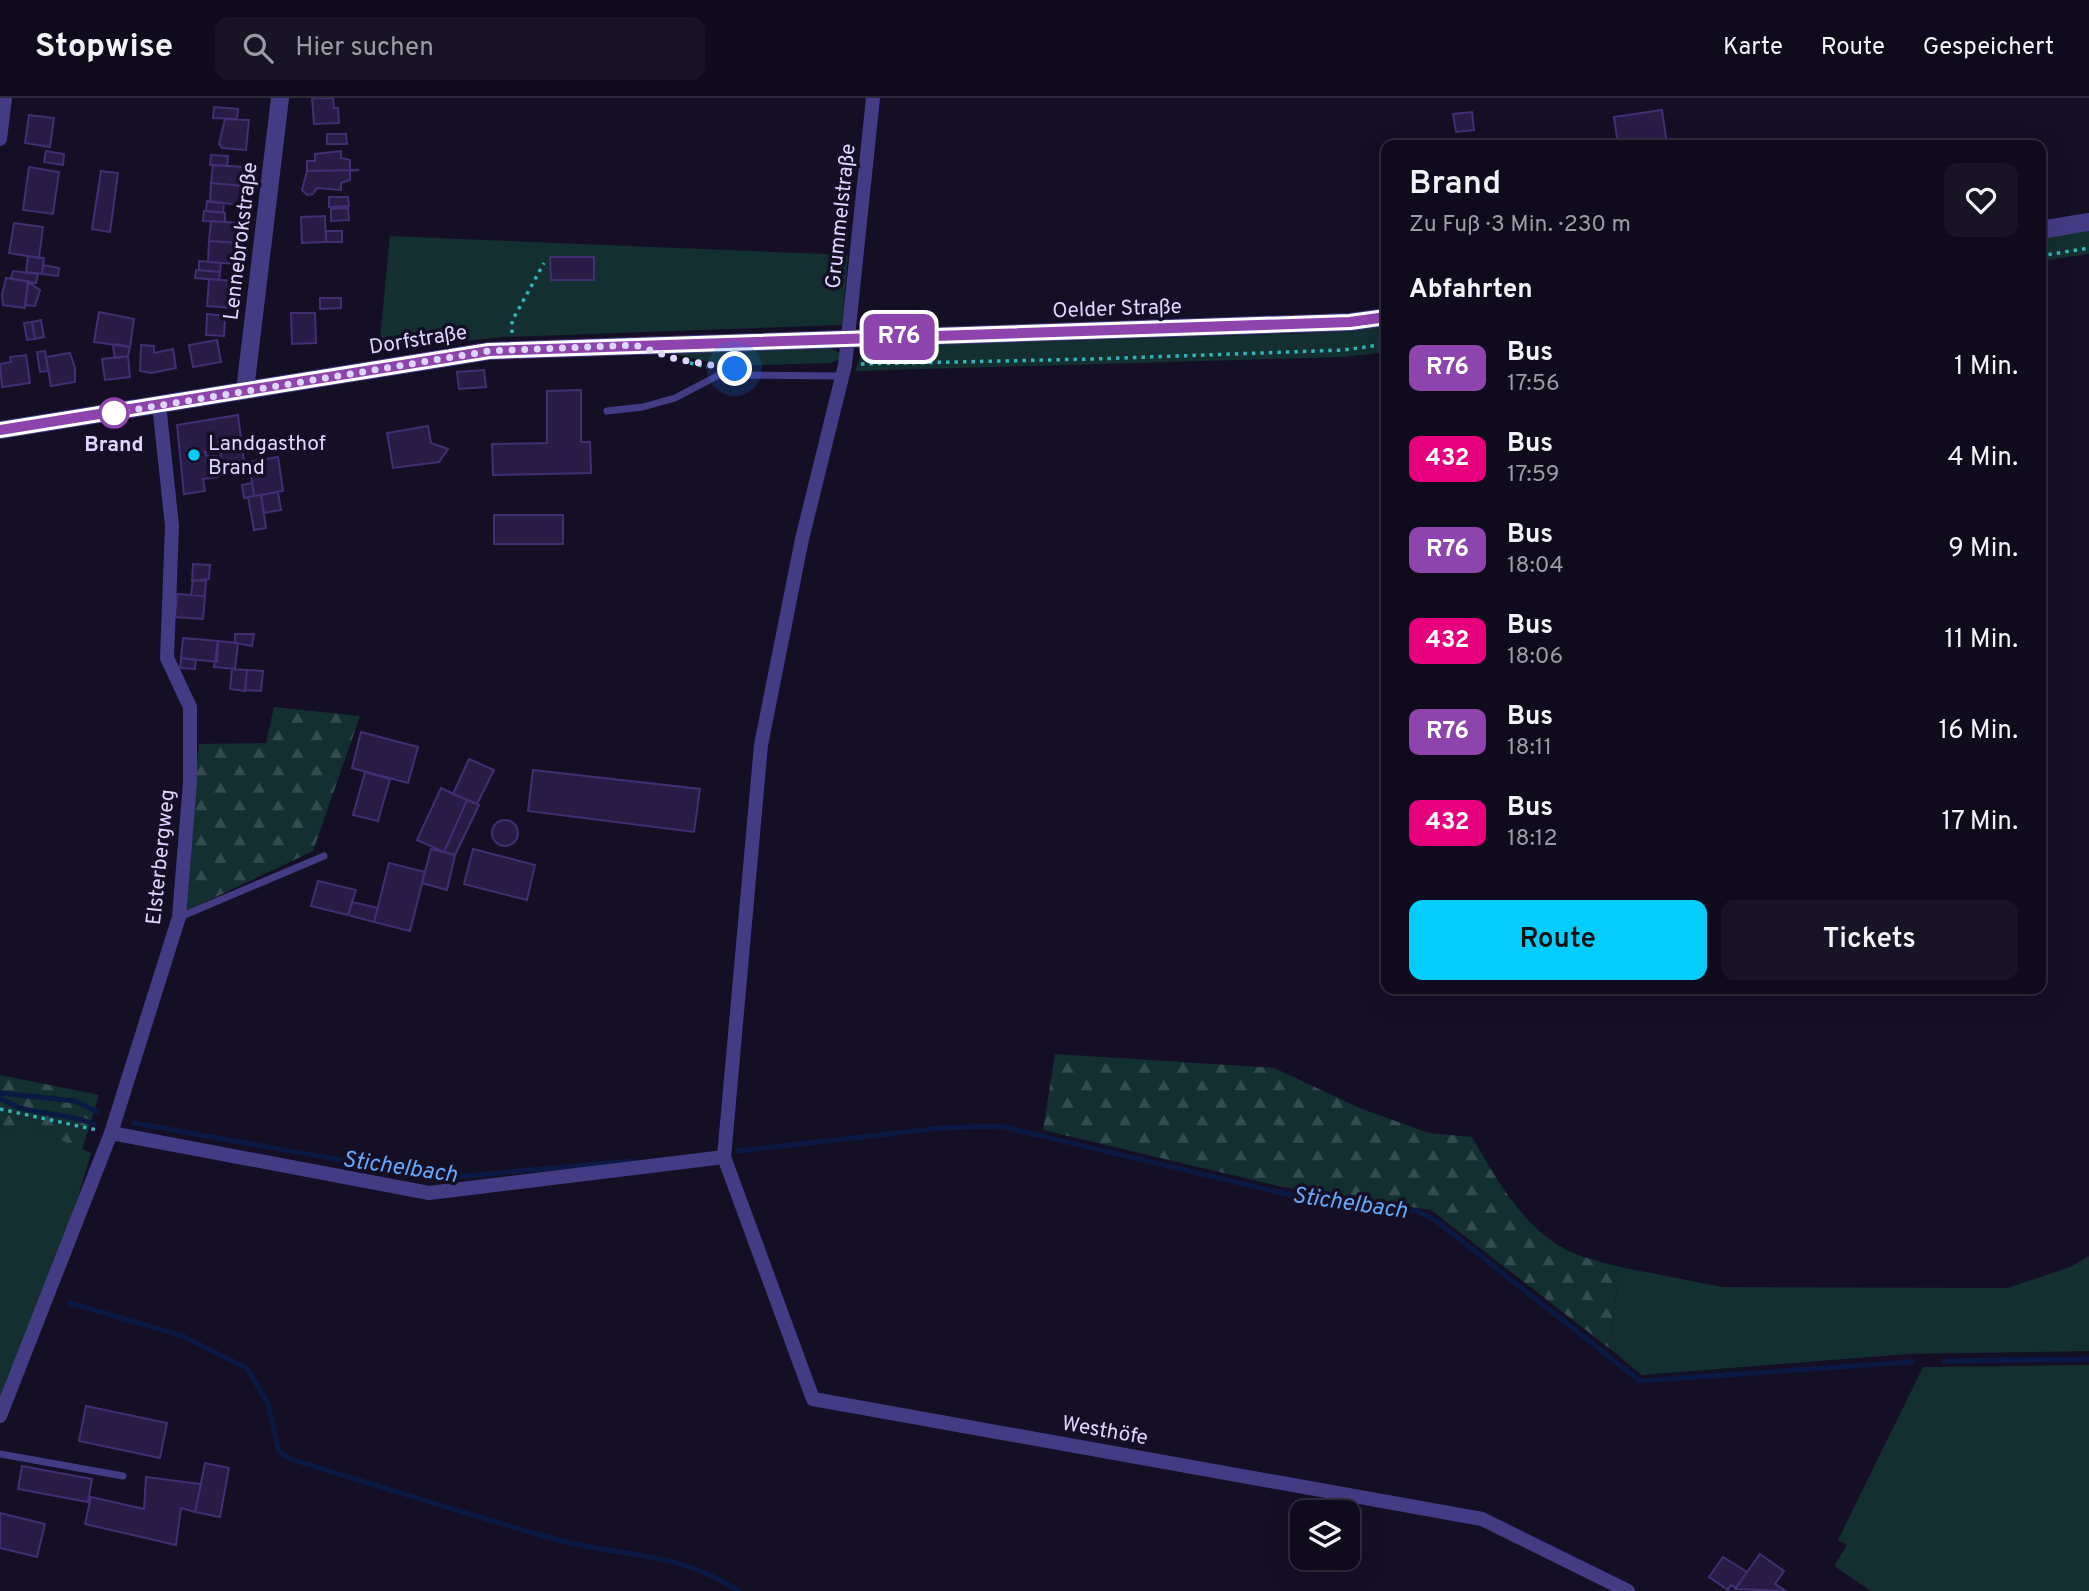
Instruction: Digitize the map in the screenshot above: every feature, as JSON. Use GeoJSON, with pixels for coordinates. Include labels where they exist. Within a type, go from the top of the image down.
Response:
{"type":"FeatureCollection","features":[{"type":"Feature","properties":{"kind":"street"},"geometry":{"type":"LineString","coordinates":[[0,139],[5,98]]}},
{"type":"Feature","properties":{"kind":"street","name":"Lennebrokstraße"},"geometry":{"type":"LineString","coordinates":[[245,390],[281,98]]}},
{"type":"Feature","properties":{"kind":"street","name":"Grummelstraße"},"geometry":{"type":"LineString","coordinates":[[724,1157],[761,745],[802,539],[843,370],[873,98]]}},
{"type":"Feature","properties":{"kind":"street"},"geometry":{"type":"LineString","coordinates":[[2046,229],[2089,222]]}},
{"type":"Feature","properties":{"kind":"street","name":"Oelder Straße"},"geometry":{"type":"LineString","coordinates":[[848,338],[1114,332],[1350,322],[1381,318]]}},
{"type":"Feature","properties":{"kind":"street","name":"Dorfstraße"},"geometry":{"type":"LineString","coordinates":[[0,430],[512,349],[848,338]]}},
{"type":"Feature","properties":{"kind":"street","name":"Elsterbergweg"},"geometry":{"type":"LineString","coordinates":[[0,1416],[111,1133],[179,917],[190,782],[190,707],[167,658],[172,526],[159,404]]}},
{"type":"Feature","properties":{"kind":"street"},"geometry":{"type":"LineString","coordinates":[[111,1133],[429,1194],[724,1157]]}},
{"type":"Feature","properties":{"kind":"street","name":"Westhöfe"},"geometry":{"type":"LineString","coordinates":[[724,1157],[813,1399],[1482,1519],[1628,1591]]}},
{"type":"Feature","properties":{"kind":"lane"},"geometry":{"type":"LineString","coordinates":[[607,411],[643,407],[675,398],[719,375],[843,370]]}},
{"type":"Feature","properties":{"kind":"lane"},"geometry":{"type":"LineString","coordinates":[[179,917],[324,856]]}},
{"type":"Feature","properties":{"kind":"lane"},"geometry":{"type":"LineString","coordinates":[[0,1454],[123,1476]]}},
{"type":"Feature","properties":{"kind":"path"},"geometry":{"type":"LineString","coordinates":[[2046,256],[2089,248]]}},
{"type":"Feature","properties":{"kind":"path"},"geometry":{"type":"LineString","coordinates":[[512,349],[512,321],[544,263]]}},
{"type":"Feature","properties":{"kind":"path"},"geometry":{"type":"LineString","coordinates":[[843,370],[1343,349],[1381,345]]}},
{"type":"Feature","properties":{"kind":"path"},"geometry":{"type":"LineString","coordinates":[[687,362],[708,367]]}},
{"type":"Feature","properties":{"kind":"path"},"geometry":{"type":"LineString","coordinates":[[0,1109],[111,1133]]}},
{"type":"Feature","properties":{"kind":"green space"},"geometry":{"type":"Polygon","coordinates":[[[2089,230],[2089,254],[2046,260],[2046,237],[2089,230]]]}},
{"type":"Feature","properties":{"kind":"green space"},"geometry":{"type":"Polygon","coordinates":[[[390,236],[848,255],[842,325],[505,337],[379,349],[390,236]]]}},
{"type":"Feature","properties":{"kind":"green space"},"geometry":{"type":"Polygon","coordinates":[[[1381,325],[1381,353],[1343,357],[855,371],[864,347],[1309,333],[1381,325]]]}},
{"type":"Feature","properties":{"kind":"green space"},"geometry":{"type":"Polygon","coordinates":[[[825,346],[840,353],[840,359],[831,363],[726,366],[670,353],[825,346]]]}},
{"type":"Feature","properties":{"kind":"green space"},"geometry":{"type":"Polygon","coordinates":[[[274,707],[360,716],[313,851],[182,913],[199,744],[266,743],[274,707]]]}},
{"type":"Feature","properties":{"kind":"green space"},"geometry":{"type":"Polygon","coordinates":[[[1055,1054],[1274,1068],[1362,1109],[1429,1133],[1472,1137],[1514,1203],[1540,1232],[1573,1253],[1620,1267],[1609,1348],[1431,1210],[1283,1187],[1043,1130],[1055,1054]]]}},
{"type":"Feature","properties":{"kind":"green space"},"geometry":{"type":"Polygon","coordinates":[[[0,1075],[99,1095],[82,1150],[34,1127],[31,1134],[0,1127],[0,1075]]]}},
{"type":"Feature","properties":{"kind":"green space"},"geometry":{"type":"Polygon","coordinates":[[[0,1127],[31,1133],[34,1127],[91,1153],[72,1218],[0,1400],[0,1127]]]}},
{"type":"Feature","properties":{"kind":"green space"},"geometry":{"type":"Polygon","coordinates":[[[2089,1256],[2089,1351],[1907,1354],[1642,1375],[1609,1348],[1620,1267],[1722,1287],[2007,1288],[2070,1267],[2089,1256]]]}},
{"type":"Feature","properties":{"kind":"green space"},"geometry":{"type":"Polygon","coordinates":[[[2089,1365],[2089,1591],[1871,1591],[1834,1566],[1847,1545],[1838,1540],[1923,1367],[2089,1365]]]}},
{"type":"Feature","properties":{"kind":"building"},"geometry":{"type":"Polygon","coordinates":[[[312,98],[333,98],[334,108],[338,108],[339,123],[314,124],[312,98]]]}},
{"type":"Feature","properties":{"kind":"building"},"geometry":{"type":"Polygon","coordinates":[[[214,107],[238,109],[237,119],[213,118],[214,107]]]}},
{"type":"Feature","properties":{"kind":"building"},"geometry":{"type":"Polygon","coordinates":[[[1662,110],[1666,140],[1617,140],[1614,117],[1662,110]]]}},
{"type":"Feature","properties":{"kind":"building"},"geometry":{"type":"Polygon","coordinates":[[[1472,112],[1474,130],[1456,132],[1453,114],[1472,112]]]}},
{"type":"Feature","properties":{"kind":"building"},"geometry":{"type":"Polygon","coordinates":[[[29,115],[54,118],[50,147],[25,143],[29,115]]]}},
{"type":"Feature","properties":{"kind":"building"},"geometry":{"type":"Polygon","coordinates":[[[225,119],[249,120],[246,150],[222,148],[219,144],[225,119]]]}},
{"type":"Feature","properties":{"kind":"building"},"geometry":{"type":"Polygon","coordinates":[[[327,134],[346,134],[347,144],[327,144],[327,134]]]}},
{"type":"Feature","properties":{"kind":"building"},"geometry":{"type":"Polygon","coordinates":[[[46,151],[64,154],[63,165],[44,162],[46,151]]]}},
{"type":"Feature","properties":{"kind":"building"},"geometry":{"type":"Polygon","coordinates":[[[341,151],[341,158],[350,160],[350,170],[359,170],[307,171],[307,161],[315,161],[315,154],[341,151]]]}},
{"type":"Feature","properties":{"kind":"building"},"geometry":{"type":"Polygon","coordinates":[[[211,155],[228,156],[227,166],[210,165],[211,155]]]}},
{"type":"Feature","properties":{"kind":"building"},"geometry":{"type":"Polygon","coordinates":[[[213,165],[245,167],[243,186],[211,183],[213,165]]]}},
{"type":"Feature","properties":{"kind":"building"},"geometry":{"type":"Polygon","coordinates":[[[29,167],[59,172],[53,214],[23,210],[29,167]]]}},
{"type":"Feature","properties":{"kind":"building"},"geometry":{"type":"Polygon","coordinates":[[[359,170],[350,171],[350,180],[341,183],[341,190],[317,188],[313,194],[307,195],[302,190],[307,171],[359,170]]]}},
{"type":"Feature","properties":{"kind":"building"},"geometry":{"type":"Polygon","coordinates":[[[101,171],[118,173],[110,232],[92,229],[101,171]]]}},
{"type":"Feature","properties":{"kind":"building"},"geometry":{"type":"Polygon","coordinates":[[[211,183],[243,186],[242,205],[210,202],[211,183]]]}},
{"type":"Feature","properties":{"kind":"building"},"geometry":{"type":"Polygon","coordinates":[[[329,197],[348,197],[349,206],[329,207],[329,197]]]}},
{"type":"Feature","properties":{"kind":"building"},"geometry":{"type":"Polygon","coordinates":[[[207,201],[224,203],[223,212],[206,211],[207,201]]]}},
{"type":"Feature","properties":{"kind":"building"},"geometry":{"type":"Polygon","coordinates":[[[348,208],[349,220],[331,221],[331,209],[348,208]]]}},
{"type":"Feature","properties":{"kind":"building"},"geometry":{"type":"Polygon","coordinates":[[[204,211],[225,213],[225,222],[203,221],[204,211]]]}},
{"type":"Feature","properties":{"kind":"building"},"geometry":{"type":"Polygon","coordinates":[[[325,216],[326,242],[302,243],[301,217],[325,216]]]}},
{"type":"Feature","properties":{"kind":"building"},"geometry":{"type":"Polygon","coordinates":[[[211,221],[240,223],[239,243],[209,241],[211,221]]]}},
{"type":"Feature","properties":{"kind":"building"},"geometry":{"type":"Polygon","coordinates":[[[14,223],[43,227],[39,258],[9,253],[14,223]]]}},
{"type":"Feature","properties":{"kind":"building"},"geometry":{"type":"Polygon","coordinates":[[[326,231],[342,231],[342,242],[326,242],[326,231]]]}},
{"type":"Feature","properties":{"kind":"building"},"geometry":{"type":"Polygon","coordinates":[[[209,241],[239,243],[237,264],[208,262],[209,241]]]}},
{"type":"Feature","properties":{"kind":"building"},"geometry":{"type":"Polygon","coordinates":[[[28,256],[44,258],[42,274],[26,272],[28,256]]]}},
{"type":"Feature","properties":{"kind":"building"},"geometry":{"type":"Polygon","coordinates":[[[550,257],[594,257],[594,280],[551,280],[550,257]]]}},
{"type":"Feature","properties":{"kind":"building"},"geometry":{"type":"Polygon","coordinates":[[[199,261],[221,263],[220,272],[199,270],[199,261]]]}},
{"type":"Feature","properties":{"kind":"building"},"geometry":{"type":"Polygon","coordinates":[[[43,265],[59,268],[58,276],[42,274],[43,265]]]}},
{"type":"Feature","properties":{"kind":"building"},"geometry":{"type":"Polygon","coordinates":[[[196,270],[220,272],[219,280],[195,278],[196,270]]]}},
{"type":"Feature","properties":{"kind":"building"},"geometry":{"type":"Polygon","coordinates":[[[13,271],[38,274],[36,283],[11,279],[13,271]]]}},
{"type":"Feature","properties":{"kind":"building"},"geometry":{"type":"Polygon","coordinates":[[[6,278],[28,281],[25,308],[3,305],[6,278]]]}},
{"type":"Feature","properties":{"kind":"building"},"geometry":{"type":"Polygon","coordinates":[[[209,279],[234,281],[232,308],[207,306],[209,279]]]}},
{"type":"Feature","properties":{"kind":"building"},"geometry":{"type":"Polygon","coordinates":[[[28,282],[40,290],[35,306],[25,305],[28,282]]]}},
{"type":"Feature","properties":{"kind":"building"},"geometry":{"type":"Polygon","coordinates":[[[320,298],[341,298],[341,308],[320,309],[320,298]]]}},
{"type":"Feature","properties":{"kind":"building"},"geometry":{"type":"Polygon","coordinates":[[[99,312],[134,319],[130,347],[94,342],[99,312]]]}},
{"type":"Feature","properties":{"kind":"building"},"geometry":{"type":"Polygon","coordinates":[[[291,313],[315,313],[316,343],[292,344],[291,313]]]}},
{"type":"Feature","properties":{"kind":"building"},"geometry":{"type":"Polygon","coordinates":[[[207,314],[225,316],[224,336],[206,335],[207,314]]]}},
{"type":"Feature","properties":{"kind":"building"},"geometry":{"type":"Polygon","coordinates":[[[41,320],[44,337],[35,339],[32,322],[41,320]]]}},
{"type":"Feature","properties":{"kind":"building"},"geometry":{"type":"Polygon","coordinates":[[[32,322],[35,339],[27,340],[24,323],[32,322]]]}},
{"type":"Feature","properties":{"kind":"building"},"geometry":{"type":"Polygon","coordinates":[[[217,340],[221,362],[193,367],[189,345],[217,340]]]}},
{"type":"Feature","properties":{"kind":"building"},"geometry":{"type":"Polygon","coordinates":[[[117,344],[130,347],[128,356],[115,358],[113,347],[117,344]]]}},
{"type":"Feature","properties":{"kind":"building"},"geometry":{"type":"Polygon","coordinates":[[[141,345],[154,346],[154,353],[173,349],[176,368],[152,373],[140,371],[141,345]]]}},
{"type":"Feature","properties":{"kind":"building"},"geometry":{"type":"Polygon","coordinates":[[[45,351],[48,371],[40,372],[37,352],[45,351]]]}},
{"type":"Feature","properties":{"kind":"building"},"geometry":{"type":"Polygon","coordinates":[[[70,353],[75,368],[75,382],[51,386],[46,357],[70,353]]]}},
{"type":"Feature","properties":{"kind":"building"},"geometry":{"type":"Polygon","coordinates":[[[26,355],[30,383],[2,387],[0,364],[11,362],[10,357],[26,355]]]}},
{"type":"Feature","properties":{"kind":"building"},"geometry":{"type":"Polygon","coordinates":[[[128,356],[130,377],[105,380],[102,359],[128,356]]]}},
{"type":"Feature","properties":{"kind":"building"},"geometry":{"type":"Polygon","coordinates":[[[484,370],[486,387],[459,389],[457,372],[484,370]]]}},
{"type":"Feature","properties":{"kind":"building"},"geometry":{"type":"Polygon","coordinates":[[[581,390],[581,442],[590,442],[591,473],[493,475],[492,444],[547,443],[547,391],[581,390]]]}},
{"type":"Feature","properties":{"kind":"building","name":"Landgasthof Brand"},"geometry":{"type":"Polygon","coordinates":[[[238,415],[244,462],[222,465],[220,450],[205,452],[207,456],[217,456],[220,473],[218,477],[203,479],[205,491],[184,494],[177,425],[238,415]]]}},
{"type":"Feature","properties":{"kind":"building"},"geometry":{"type":"Polygon","coordinates":[[[428,426],[431,443],[448,449],[439,462],[393,468],[387,433],[428,426]]]}},
{"type":"Feature","properties":{"kind":"building"},"geometry":{"type":"Polygon","coordinates":[[[278,457],[283,491],[254,496],[249,462],[278,457]]]}},
{"type":"Feature","properties":{"kind":"building"},"geometry":{"type":"Polygon","coordinates":[[[252,483],[254,496],[244,498],[242,485],[252,483]]]}},
{"type":"Feature","properties":{"kind":"building"},"geometry":{"type":"Polygon","coordinates":[[[278,492],[281,510],[264,513],[261,495],[278,492]]]}},
{"type":"Feature","properties":{"kind":"building"},"geometry":{"type":"Polygon","coordinates":[[[261,495],[266,528],[254,530],[248,497],[261,495]]]}},
{"type":"Feature","properties":{"kind":"building"},"geometry":{"type":"Polygon","coordinates":[[[494,515],[563,515],[563,544],[494,544],[494,515]]]}},
{"type":"Feature","properties":{"kind":"building"},"geometry":{"type":"Polygon","coordinates":[[[193,564],[210,565],[209,579],[192,581],[193,564]]]}},
{"type":"Feature","properties":{"kind":"building"},"geometry":{"type":"Polygon","coordinates":[[[193,580],[206,581],[205,596],[191,595],[193,580]]]}},
{"type":"Feature","properties":{"kind":"building"},"geometry":{"type":"Polygon","coordinates":[[[177,594],[205,596],[203,619],[175,617],[177,594]]]}},
{"type":"Feature","properties":{"kind":"building"},"geometry":{"type":"Polygon","coordinates":[[[235,634],[254,634],[252,646],[235,643],[235,634]]]}},
{"type":"Feature","properties":{"kind":"building"},"geometry":{"type":"Polygon","coordinates":[[[183,638],[218,641],[217,662],[181,658],[183,638]]]}},
{"type":"Feature","properties":{"kind":"building"},"geometry":{"type":"Polygon","coordinates":[[[218,641],[238,643],[235,669],[214,667],[218,641]]]}},
{"type":"Feature","properties":{"kind":"building"},"geometry":{"type":"Polygon","coordinates":[[[181,658],[196,660],[195,669],[180,668],[181,658]]]}},
{"type":"Feature","properties":{"kind":"building"},"geometry":{"type":"Polygon","coordinates":[[[232,669],[247,670],[245,691],[230,689],[232,669]]]}},
{"type":"Feature","properties":{"kind":"building"},"geometry":{"type":"Polygon","coordinates":[[[247,670],[263,671],[261,691],[245,690],[247,670]]]}},
{"type":"Feature","properties":{"kind":"building"},"geometry":{"type":"Polygon","coordinates":[[[361,732],[418,747],[408,783],[352,768],[361,732]]]}},
{"type":"Feature","properties":{"kind":"building"},"geometry":{"type":"Polygon","coordinates":[[[469,759],[494,770],[477,804],[453,794],[469,759]]]}},
{"type":"Feature","properties":{"kind":"building"},"geometry":{"type":"Polygon","coordinates":[[[533,770],[700,789],[694,832],[528,811],[533,770]]]}},
{"type":"Feature","properties":{"kind":"building"},"geometry":{"type":"Polygon","coordinates":[[[365,772],[390,779],[378,821],[353,815],[365,772]]]}},
{"type":"Feature","properties":{"kind":"building"},"geometry":{"type":"Polygon","coordinates":[[[441,788],[467,800],[444,852],[417,840],[441,788]]]}},
{"type":"Feature","properties":{"kind":"building"},"geometry":{"type":"Polygon","coordinates":[[[467,800],[479,805],[455,855],[444,852],[467,800]]]}},
{"type":"Feature","properties":{"kind":"building"},"geometry":{"type":"Polygon","coordinates":[[[505,820],[514,824],[518,833],[514,842],[505,846],[496,842],[492,833],[496,824],[505,820]]]}},
{"type":"Feature","properties":{"kind":"building"},"geometry":{"type":"Polygon","coordinates":[[[431,849],[455,855],[447,890],[422,883],[431,849]]]}},
{"type":"Feature","properties":{"kind":"building"},"geometry":{"type":"Polygon","coordinates":[[[473,849],[535,865],[527,900],[464,884],[473,849]]]}},
{"type":"Feature","properties":{"kind":"building"},"geometry":{"type":"Polygon","coordinates":[[[389,863],[425,872],[410,931],[374,922],[389,863]]]}},
{"type":"Feature","properties":{"kind":"building"},"geometry":{"type":"Polygon","coordinates":[[[318,881],[356,890],[348,915],[311,906],[318,881]]]}},
{"type":"Feature","properties":{"kind":"building"},"geometry":{"type":"Polygon","coordinates":[[[352,902],[378,908],[374,922],[348,915],[352,902]]]}},
{"type":"Feature","properties":{"kind":"building"},"geometry":{"type":"Polygon","coordinates":[[[86,1406],[167,1423],[160,1458],[79,1441],[86,1406]]]}},
{"type":"Feature","properties":{"kind":"building"},"geometry":{"type":"Polygon","coordinates":[[[205,1463],[229,1468],[220,1517],[195,1512],[205,1463]]]}},
{"type":"Feature","properties":{"kind":"building"},"geometry":{"type":"Polygon","coordinates":[[[22,1466],[92,1479],[88,1502],[18,1489],[22,1466]]]}},
{"type":"Feature","properties":{"kind":"building"},"geometry":{"type":"Polygon","coordinates":[[[146,1477],[201,1484],[195,1512],[181,1508],[176,1545],[85,1524],[91,1497],[144,1509],[146,1477]]]}},
{"type":"Feature","properties":{"kind":"building"},"geometry":{"type":"Polygon","coordinates":[[[0,1513],[45,1524],[37,1557],[0,1548],[0,1513]]]}},
{"type":"Feature","properties":{"kind":"building"},"geometry":{"type":"Polygon","coordinates":[[[1760,1554],[1784,1571],[1775,1584],[1786,1591],[1735,1589],[1760,1554]]]}},
{"type":"Feature","properties":{"kind":"building"},"geometry":{"type":"Polygon","coordinates":[[[1723,1557],[1747,1572],[1736,1588],[1731,1585],[1728,1590],[1709,1577],[1723,1557]]]}},
{"type":"Feature","properties":{"kind":"waterway","name":"Stichelbach"},"geometry":{"type":"LineString","coordinates":[[0,1093],[75,1101],[97,1112]]}},
{"type":"Feature","properties":{"kind":"waterway"},"geometry":{"type":"LineString","coordinates":[[0,1098],[22,1108],[94,1124]]}},
{"type":"Feature","properties":{"kind":"waterway","name":"Stichelbach"},"geometry":{"type":"LineString","coordinates":[[134,1123],[391,1169],[453,1177],[632,1161]]}},
{"type":"Feature","properties":{"kind":"waterway","name":"Stichelbach"},"geometry":{"type":"LineString","coordinates":[[738,1151],[941,1128],[999,1126],[1282,1193],[1417,1211],[1435,1220],[1640,1381],[1912,1362]]}},
{"type":"Feature","properties":{"kind":"waterway"},"geometry":{"type":"LineString","coordinates":[[70,1303],[183,1336],[247,1368],[268,1404],[279,1452],[293,1460],[555,1539],[693,1568],[739,1591]]}},
{"type":"Feature","properties":{"kind":"waterway","name":"Stichelbach"},"geometry":{"type":"LineString","coordinates":[[1944,1361],[2089,1359]]}},
{"type":"Feature","properties":{"kind":"bus line","name":"R76"},"geometry":{"type":"LineString","coordinates":[[0,430],[489,351],[1100,332],[1350,322],[1381,318]]}},
{"type":"Feature","properties":{"kind":"place","name":"Brand"},"geometry":{"type":"Point","coordinates":[114,413]}},
{"type":"Feature","properties":{"kind":"place","name":"Landgasthof Brand"},"geometry":{"type":"Point","coordinates":[194,455]}},
{"type":"Feature","properties":{"kind":"route"},"geometry":{"type":"LineString","coordinates":[[114,413],[489,351],[635,345],[708,367],[735,369]]}}]}
